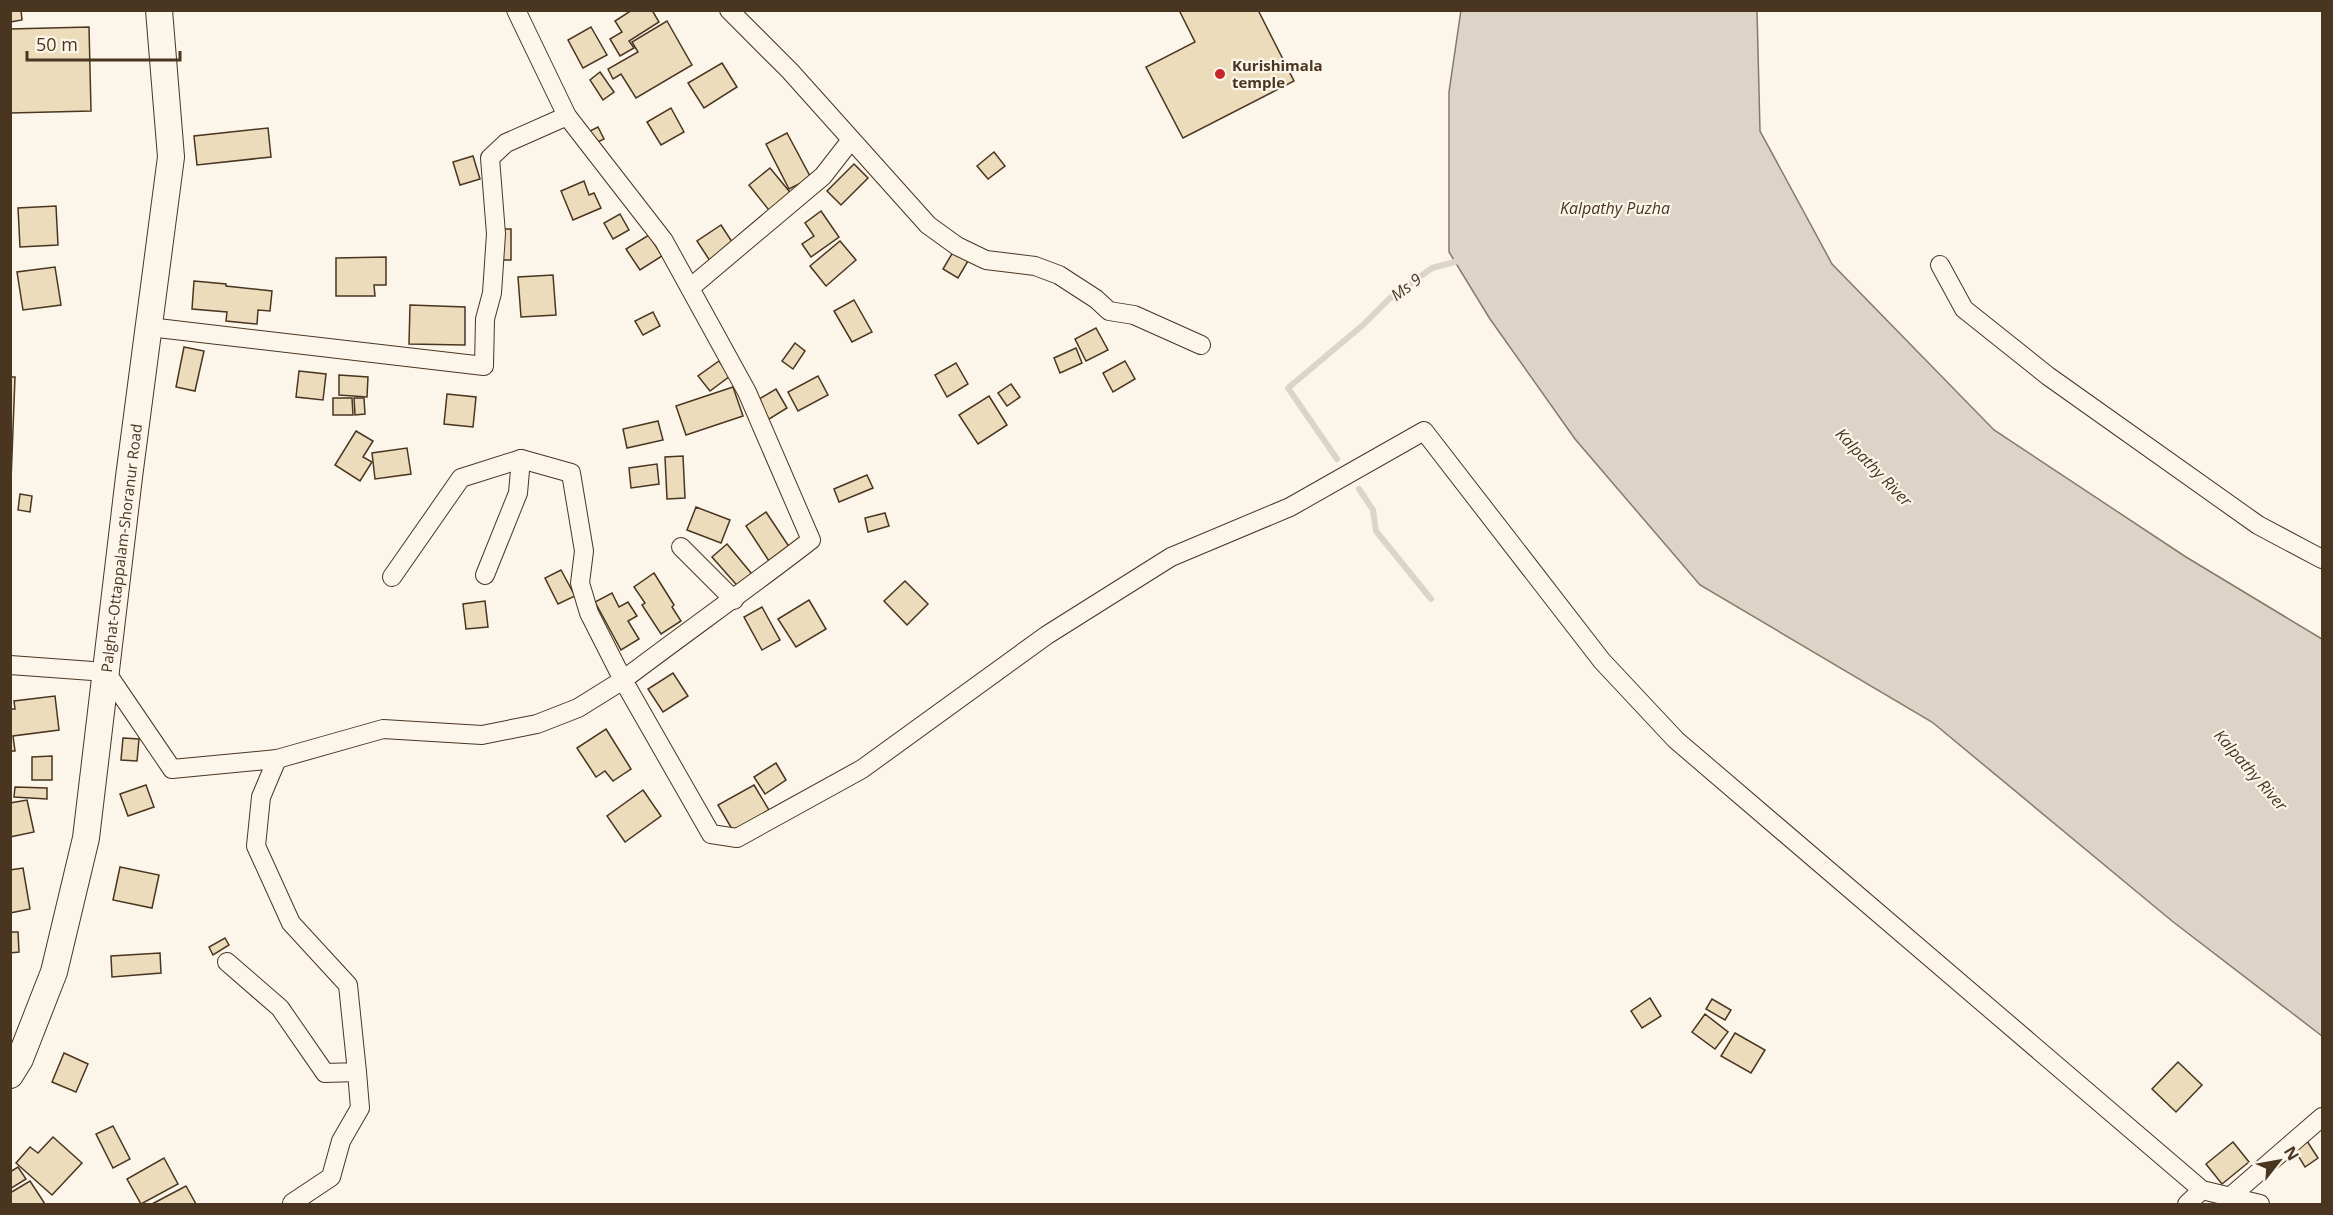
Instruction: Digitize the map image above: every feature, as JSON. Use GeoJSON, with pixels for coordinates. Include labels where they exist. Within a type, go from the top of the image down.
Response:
{"type":"FeatureCollection","features":[{"type":"Feature","properties":{"kind":"main road","name":"Palghat-Ottappalam-Shoranur Road"},"geometry":{"type":"LineString","coordinates":[[10,1075],[20,1059],[54,972],[86,838],[171,157],[159,10]]}},
{"type":"Feature","properties":{"kind":"street"},"geometry":{"type":"LineString","coordinates":[[10,666],[106,672],[172,768],[278,759],[383,729],[482,735],[537,724],[578,708],[622,680],[734,600],[811,540],[747,392],[664,241],[567,116],[516,10]]}},
{"type":"Feature","properties":{"kind":"street"},"geometry":{"type":"LineString","coordinates":[[729,10],[790,71],[928,225],[957,246],[986,260],[1035,266],[1059,275],[1096,298],[1109,311],[1134,315],[1200,345]]}},
{"type":"Feature","properties":{"kind":"street"},"geometry":{"type":"LineString","coordinates":[[149,327],[484,366],[485,319],[492,293],[496,234],[490,158],[506,143],[567,116]]}},
{"type":"Feature","properties":{"kind":"street"},"geometry":{"type":"LineString","coordinates":[[690,288],[823,176],[851,140]]}},
{"type":"Feature","properties":{"kind":"street"},"geometry":{"type":"LineString","coordinates":[[1940,265],[1964,309],[2048,376],[2258,525],[2322,559]]}},
{"type":"Feature","properties":{"kind":"street"},"geometry":{"type":"LineString","coordinates":[[392,577],[461,478],[521,459],[571,473],[584,551],[580,583],[589,613],[622,680],[711,834],[737,837],[862,769],[1047,635],[1171,557],[1290,507],[1424,431],[1602,661],[1676,740],[2202,1190],[2260,1204]]}},
{"type":"Feature","properties":{"kind":"street"},"geometry":{"type":"LineString","coordinates":[[485,575],[518,493],[521,459]]}},
{"type":"Feature","properties":{"kind":"street"},"geometry":{"type":"LineString","coordinates":[[681,547],[734,600]]}},
{"type":"Feature","properties":{"kind":"street"},"geometry":{"type":"LineString","coordinates":[[278,759],[261,797],[256,846],[291,923],[348,985],[360,1108],[340,1141],[331,1176],[293,1204]]}},
{"type":"Feature","properties":{"kind":"street"},"geometry":{"type":"LineString","coordinates":[[227,962],[280,1008],[325,1073],[357,1072]]}},
{"type":"Feature","properties":{"kind":"street"},"geometry":{"type":"LineString","coordinates":[[2231,1196],[2322,1117]]}},
{"type":"Feature","properties":{"kind":"street"},"geometry":{"type":"LineString","coordinates":[[2187,1204],[2202,1190]]}},
{"type":"Feature","properties":{"kind":"water","name":"Kalpathy Puzha"},"geometry":{"type":"Polygon","coordinates":[[[1461,10],[1757,11],[1760,131],[1832,264],[1994,430],[2186,557],[2322,639],[2322,1036],[2172,921],[1932,722],[1700,585],[1575,439],[1490,319],[1449,252],[1449,92],[1461,10]]]}},
{"type":"Feature","properties":{"kind":"building"},"geometry":{"type":"Polygon","coordinates":[[[10,10],[21,10],[22,20],[10,22],[10,10]]]}},
{"type":"Feature","properties":{"kind":"building"},"geometry":{"type":"Polygon","coordinates":[[[632,10],[652,10],[659,22],[629,41],[634,48],[620,56],[610,39],[622,32],[615,21],[632,10]]]}},
{"type":"Feature","properties":{"kind":"building","name":"Kurishimala temple"},"geometry":{"type":"Polygon","coordinates":[[[1179,10],[1258,10],[1294,81],[1183,138],[1146,67],[1195,42],[1179,10]]]}},
{"type":"Feature","properties":{"kind":"building"},"geometry":{"type":"Polygon","coordinates":[[[667,21],[692,65],[636,98],[621,74],[613,79],[608,69],[638,52],[632,42],[667,21]]]}},
{"type":"Feature","properties":{"kind":"building"},"geometry":{"type":"Polygon","coordinates":[[[89,27],[91,111],[10,113],[10,29],[89,27]]]}},
{"type":"Feature","properties":{"kind":"building"},"geometry":{"type":"Polygon","coordinates":[[[591,27],[607,55],[583,68],[568,40],[591,27]]]}},
{"type":"Feature","properties":{"kind":"building"},"geometry":{"type":"Polygon","coordinates":[[[722,63],[737,87],[704,108],[688,83],[722,63]]]}},
{"type":"Feature","properties":{"kind":"building"},"geometry":{"type":"Polygon","coordinates":[[[600,72],[614,92],[603,100],[590,80],[600,72]]]}},
{"type":"Feature","properties":{"kind":"building"},"geometry":{"type":"Polygon","coordinates":[[[671,108],[684,132],[661,145],[647,122],[671,108]]]}},
{"type":"Feature","properties":{"kind":"building"},"geometry":{"type":"Polygon","coordinates":[[[598,127],[604,139],[590,146],[584,134],[598,127]]]}},
{"type":"Feature","properties":{"kind":"building"},"geometry":{"type":"Polygon","coordinates":[[[268,128],[271,157],[197,165],[194,136],[268,128]]]}},
{"type":"Feature","properties":{"kind":"building"},"geometry":{"type":"Polygon","coordinates":[[[787,133],[811,178],[789,189],[766,144],[787,133]]]}},
{"type":"Feature","properties":{"kind":"building"},"geometry":{"type":"Polygon","coordinates":[[[994,152],[1005,166],[988,179],[977,166],[994,152]]]}},
{"type":"Feature","properties":{"kind":"building"},"geometry":{"type":"Polygon","coordinates":[[[473,156],[480,179],[460,185],[453,162],[473,156]]]}},
{"type":"Feature","properties":{"kind":"building"},"geometry":{"type":"Polygon","coordinates":[[[854,164],[868,178],[841,205],[827,191],[854,164]]]}},
{"type":"Feature","properties":{"kind":"building"},"geometry":{"type":"Polygon","coordinates":[[[770,168],[798,202],[776,219],[749,185],[770,168]]]}},
{"type":"Feature","properties":{"kind":"building"},"geometry":{"type":"Polygon","coordinates":[[[584,181],[589,195],[594,193],[601,208],[573,220],[561,191],[584,181]]]}},
{"type":"Feature","properties":{"kind":"building"},"geometry":{"type":"Polygon","coordinates":[[[56,206],[58,245],[20,247],[18,208],[56,206]]]}},
{"type":"Feature","properties":{"kind":"building"},"geometry":{"type":"Polygon","coordinates":[[[821,211],[839,237],[811,257],[802,244],[814,236],[805,223],[821,211]]]}},
{"type":"Feature","properties":{"kind":"building"},"geometry":{"type":"Polygon","coordinates":[[[620,214],[629,230],[613,239],[604,223],[620,214]]]}},
{"type":"Feature","properties":{"kind":"building"},"geometry":{"type":"Polygon","coordinates":[[[721,225],[738,251],[714,267],[697,241],[721,225]]]}},
{"type":"Feature","properties":{"kind":"building"},"geometry":{"type":"Polygon","coordinates":[[[496,229],[511,229],[511,260],[496,260],[496,229]]]}},
{"type":"Feature","properties":{"kind":"building"},"geometry":{"type":"Polygon","coordinates":[[[649,235],[662,256],[640,270],[626,249],[649,235]]]}},
{"type":"Feature","properties":{"kind":"building"},"geometry":{"type":"Polygon","coordinates":[[[840,241],[856,260],[826,286],[810,266],[840,241]]]}},
{"type":"Feature","properties":{"kind":"building"},"geometry":{"type":"Polygon","coordinates":[[[953,252],[968,261],[958,278],[943,269],[953,252]]]}},
{"type":"Feature","properties":{"kind":"building"},"geometry":{"type":"Polygon","coordinates":[[[386,257],[386,285],[374,285],[375,296],[336,296],[336,258],[386,257]]]}},
{"type":"Feature","properties":{"kind":"building"},"geometry":{"type":"Polygon","coordinates":[[[55,267],[61,305],[23,310],[17,272],[55,267]]]}},
{"type":"Feature","properties":{"kind":"building"},"geometry":{"type":"Polygon","coordinates":[[[553,275],[556,315],[521,317],[518,277],[553,275]]]}},
{"type":"Feature","properties":{"kind":"building"},"geometry":{"type":"Polygon","coordinates":[[[194,281],[272,291],[270,311],[258,310],[257,324],[226,321],[227,312],[192,309],[194,281]]]}},
{"type":"Feature","properties":{"kind":"building"},"geometry":{"type":"Polygon","coordinates":[[[854,300],[872,332],[852,342],[834,311],[854,300]]]}},
{"type":"Feature","properties":{"kind":"building"},"geometry":{"type":"Polygon","coordinates":[[[410,305],[465,307],[465,345],[409,344],[410,305]]]}},
{"type":"Feature","properties":{"kind":"building"},"geometry":{"type":"Polygon","coordinates":[[[653,312],[660,326],[643,335],[635,321],[653,312]]]}},
{"type":"Feature","properties":{"kind":"building"},"geometry":{"type":"Polygon","coordinates":[[[1096,328],[1108,350],[1086,361],[1075,339],[1096,328]]]}},
{"type":"Feature","properties":{"kind":"building"},"geometry":{"type":"Polygon","coordinates":[[[795,343],[805,351],[793,369],[782,361],[795,343]]]}},
{"type":"Feature","properties":{"kind":"building"},"geometry":{"type":"Polygon","coordinates":[[[184,347],[204,351],[195,391],[176,387],[184,347]]]}},
{"type":"Feature","properties":{"kind":"building"},"geometry":{"type":"Polygon","coordinates":[[[1076,348],[1082,363],[1060,373],[1054,358],[1076,348]]]}},
{"type":"Feature","properties":{"kind":"building"},"geometry":{"type":"Polygon","coordinates":[[[719,361],[730,376],[710,391],[698,376],[719,361]]]}},
{"type":"Feature","properties":{"kind":"building"},"geometry":{"type":"Polygon","coordinates":[[[1125,361],[1135,379],[1113,392],[1103,373],[1125,361]]]}},
{"type":"Feature","properties":{"kind":"building"},"geometry":{"type":"Polygon","coordinates":[[[956,363],[968,384],[947,397],[935,375],[956,363]]]}},
{"type":"Feature","properties":{"kind":"building"},"geometry":{"type":"Polygon","coordinates":[[[299,371],[326,374],[323,400],[296,397],[299,371]]]}},
{"type":"Feature","properties":{"kind":"building"},"geometry":{"type":"Polygon","coordinates":[[[339,375],[368,377],[367,397],[339,395],[339,375]]]}},
{"type":"Feature","properties":{"kind":"building"},"geometry":{"type":"Polygon","coordinates":[[[818,376],[828,395],[798,411],[788,392],[818,376]]]}},
{"type":"Feature","properties":{"kind":"building"},"geometry":{"type":"Polygon","coordinates":[[[10,377],[15,377],[11,481],[10,481],[10,377]]]}},
{"type":"Feature","properties":{"kind":"building"},"geometry":{"type":"Polygon","coordinates":[[[1011,384],[1020,397],[1007,406],[998,393],[1011,384]]]}},
{"type":"Feature","properties":{"kind":"building"},"geometry":{"type":"Polygon","coordinates":[[[733,387],[743,416],[686,435],[676,406],[733,387]]]}},
{"type":"Feature","properties":{"kind":"building"},"geometry":{"type":"Polygon","coordinates":[[[776,389],[787,408],[766,421],[754,402],[776,389]]]}},
{"type":"Feature","properties":{"kind":"building"},"geometry":{"type":"Polygon","coordinates":[[[447,394],[476,397],[473,427],[444,424],[447,394]]]}},
{"type":"Feature","properties":{"kind":"building"},"geometry":{"type":"Polygon","coordinates":[[[989,396],[1007,425],[978,444],[959,415],[989,396]]]}},
{"type":"Feature","properties":{"kind":"building"},"geometry":{"type":"Polygon","coordinates":[[[333,398],[352,398],[353,415],[333,415],[333,398]]]}},
{"type":"Feature","properties":{"kind":"building"},"geometry":{"type":"Polygon","coordinates":[[[354,398],[364,398],[365,414],[355,415],[354,398]]]}},
{"type":"Feature","properties":{"kind":"building"},"geometry":{"type":"Polygon","coordinates":[[[658,421],[663,440],[627,448],[623,429],[658,421]]]}},
{"type":"Feature","properties":{"kind":"building"},"geometry":{"type":"Polygon","coordinates":[[[356,431],[373,441],[363,457],[372,462],[360,481],[335,465],[356,431]]]}},
{"type":"Feature","properties":{"kind":"building"},"geometry":{"type":"Polygon","coordinates":[[[407,448],[411,474],[375,479],[372,453],[407,448]]]}},
{"type":"Feature","properties":{"kind":"building"},"geometry":{"type":"Polygon","coordinates":[[[683,456],[685,498],[667,499],[665,457],[683,456]]]}},
{"type":"Feature","properties":{"kind":"building"},"geometry":{"type":"Polygon","coordinates":[[[657,464],[659,484],[631,488],[629,468],[657,464]]]}},
{"type":"Feature","properties":{"kind":"building"},"geometry":{"type":"Polygon","coordinates":[[[867,475],[873,488],[839,502],[834,489],[867,475]]]}},
{"type":"Feature","properties":{"kind":"building"},"geometry":{"type":"Polygon","coordinates":[[[20,494],[32,496],[30,512],[18,510],[20,494]]]}},
{"type":"Feature","properties":{"kind":"building"},"geometry":{"type":"Polygon","coordinates":[[[696,507],[730,520],[721,543],[687,530],[696,507]]]}},
{"type":"Feature","properties":{"kind":"building"},"geometry":{"type":"Polygon","coordinates":[[[766,512],[790,548],[769,561],[746,526],[766,512]]]}},
{"type":"Feature","properties":{"kind":"building"},"geometry":{"type":"Polygon","coordinates":[[[885,513],[889,526],[868,532],[865,518],[885,513]]]}},
{"type":"Feature","properties":{"kind":"building"},"geometry":{"type":"Polygon","coordinates":[[[727,544],[756,579],[742,591],[712,557],[727,544]]]}},
{"type":"Feature","properties":{"kind":"building"},"geometry":{"type":"Polygon","coordinates":[[[561,570],[575,596],[558,604],[545,578],[561,570]]]}},
{"type":"Feature","properties":{"kind":"building"},"geometry":{"type":"Polygon","coordinates":[[[654,573],[681,621],[661,634],[642,605],[645,603],[634,587],[654,573]]]}},
{"type":"Feature","properties":{"kind":"building"},"geometry":{"type":"Polygon","coordinates":[[[905,581],[928,604],[907,625],[884,601],[905,581]]]}},
{"type":"Feature","properties":{"kind":"building"},"geometry":{"type":"Polygon","coordinates":[[[612,593],[619,607],[628,602],[637,616],[628,621],[639,639],[621,650],[595,602],[612,593]]]}},
{"type":"Feature","properties":{"kind":"building"},"geometry":{"type":"Polygon","coordinates":[[[809,600],[826,629],[796,647],[778,619],[809,600]]]}},
{"type":"Feature","properties":{"kind":"building"},"geometry":{"type":"Polygon","coordinates":[[[485,601],[488,627],[466,629],[463,604],[485,601]]]}},
{"type":"Feature","properties":{"kind":"building"},"geometry":{"type":"Polygon","coordinates":[[[762,607],[780,640],[762,650],[744,617],[762,607]]]}},
{"type":"Feature","properties":{"kind":"building"},"geometry":{"type":"Polygon","coordinates":[[[673,673],[688,696],[663,712],[648,689],[673,673]]]}},
{"type":"Feature","properties":{"kind":"building"},"geometry":{"type":"Polygon","coordinates":[[[55,696],[59,730],[13,736],[15,751],[10,751],[10,709],[15,709],[14,701],[55,696]]]}},
{"type":"Feature","properties":{"kind":"building"},"geometry":{"type":"Polygon","coordinates":[[[606,729],[631,769],[613,781],[605,771],[596,777],[577,748],[606,729]]]}},
{"type":"Feature","properties":{"kind":"building"},"geometry":{"type":"Polygon","coordinates":[[[123,738],[139,739],[137,761],[121,760],[123,738]]]}},
{"type":"Feature","properties":{"kind":"building"},"geometry":{"type":"Polygon","coordinates":[[[52,756],[52,780],[32,780],[32,757],[52,756]]]}},
{"type":"Feature","properties":{"kind":"building"},"geometry":{"type":"Polygon","coordinates":[[[776,763],[786,780],[765,794],[754,777],[776,763]]]}},
{"type":"Feature","properties":{"kind":"building"},"geometry":{"type":"Polygon","coordinates":[[[146,785],[154,807],[128,816],[120,794],[146,785]]]}},
{"type":"Feature","properties":{"kind":"building"},"geometry":{"type":"Polygon","coordinates":[[[754,785],[772,815],[736,836],[718,805],[754,785]]]}},
{"type":"Feature","properties":{"kind":"building"},"geometry":{"type":"Polygon","coordinates":[[[15,787],[47,788],[47,799],[14,797],[15,787]]]}},
{"type":"Feature","properties":{"kind":"building"},"geometry":{"type":"Polygon","coordinates":[[[643,790],[661,816],[625,842],[607,816],[643,790]]]}},
{"type":"Feature","properties":{"kind":"building"},"geometry":{"type":"Polygon","coordinates":[[[27,800],[34,832],[10,837],[10,803],[27,800]]]}},
{"type":"Feature","properties":{"kind":"building"},"geometry":{"type":"Polygon","coordinates":[[[120,867],[159,875],[152,908],[113,900],[120,867]]]}},
{"type":"Feature","properties":{"kind":"building"},"geometry":{"type":"Polygon","coordinates":[[[23,868],[30,909],[10,913],[10,870],[23,868]]]}},
{"type":"Feature","properties":{"kind":"building"},"geometry":{"type":"Polygon","coordinates":[[[10,932],[18,932],[19,952],[10,953],[10,932]]]}},
{"type":"Feature","properties":{"kind":"building"},"geometry":{"type":"Polygon","coordinates":[[[225,938],[229,945],[213,955],[209,947],[225,938]]]}},
{"type":"Feature","properties":{"kind":"building"},"geometry":{"type":"Polygon","coordinates":[[[160,953],[161,973],[112,977],[111,956],[160,953]]]}},
{"type":"Feature","properties":{"kind":"building"},"geometry":{"type":"Polygon","coordinates":[[[1650,998],[1661,1016],[1642,1028],[1631,1011],[1650,998]]]}},
{"type":"Feature","properties":{"kind":"building"},"geometry":{"type":"Polygon","coordinates":[[[1712,999],[1731,1010],[1725,1020],[1706,1009],[1712,999]]]}},
{"type":"Feature","properties":{"kind":"building"},"geometry":{"type":"Polygon","coordinates":[[[1705,1014],[1728,1032],[1715,1049],[1692,1032],[1705,1014]]]}},
{"type":"Feature","properties":{"kind":"building"},"geometry":{"type":"Polygon","coordinates":[[[1735,1033],[1765,1050],[1751,1073],[1721,1056],[1735,1033]]]}},
{"type":"Feature","properties":{"kind":"building"},"geometry":{"type":"Polygon","coordinates":[[[64,1053],[88,1064],[76,1092],[52,1082],[64,1053]]]}},
{"type":"Feature","properties":{"kind":"building"},"geometry":{"type":"Polygon","coordinates":[[[2178,1062],[2202,1085],[2176,1112],[2152,1089],[2178,1062]]]}},
{"type":"Feature","properties":{"kind":"building"},"geometry":{"type":"Polygon","coordinates":[[[113,1126],[130,1159],[113,1168],[96,1134],[113,1126]]]}},
{"type":"Feature","properties":{"kind":"building"},"geometry":{"type":"Polygon","coordinates":[[[53,1137],[82,1163],[52,1195],[16,1163],[30,1147],[38,1153],[53,1137]]]}},
{"type":"Feature","properties":{"kind":"building"},"geometry":{"type":"Polygon","coordinates":[[[2307,1141],[2318,1158],[2305,1167],[2294,1149],[2307,1141]]]}},
{"type":"Feature","properties":{"kind":"building"},"geometry":{"type":"Polygon","coordinates":[[[2233,1142],[2249,1162],[2222,1184],[2206,1164],[2233,1142]]]}},
{"type":"Feature","properties":{"kind":"building"},"geometry":{"type":"Polygon","coordinates":[[[164,1158],[178,1184],[141,1204],[127,1179],[164,1158]]]}},
{"type":"Feature","properties":{"kind":"building"},"geometry":{"type":"Polygon","coordinates":[[[18,1167],[26,1179],[10,1189],[10,1172],[18,1167]]]}},
{"type":"Feature","properties":{"kind":"building"},"geometry":{"type":"Polygon","coordinates":[[[30,1181],[45,1204],[10,1204],[10,1193],[30,1181]]]}},
{"type":"Feature","properties":{"kind":"building"},"geometry":{"type":"Polygon","coordinates":[[[186,1186],[196,1204],[152,1204],[186,1186]]]}},
{"type":"Feature","properties":{"kind":"waterway","name":"Ms 9"},"geometry":{"type":"LineString","coordinates":[[1337,459],[1288,388],[1363,325],[1389,299],[1432,268],[1462,260]]}},
{"type":"Feature","properties":{"kind":"waterway","name":"Ms 9"},"geometry":{"type":"LineString","coordinates":[[1359,489],[1373,510],[1376,531],[1431,599]]}},
{"type":"Feature","properties":{"kind":"place","name":"Kurishimala temple"},"geometry":{"type":"Point","coordinates":[1220,74]}},
{"type":"Feature","properties":{"kind":"water label","name":"Kalpathy River"},"geometry":{"type":"Point","coordinates":[1874,467]}},
{"type":"Feature","properties":{"kind":"water label","name":"Kalpathy River"},"geometry":{"type":"Point","coordinates":[2251,770]}}]}
